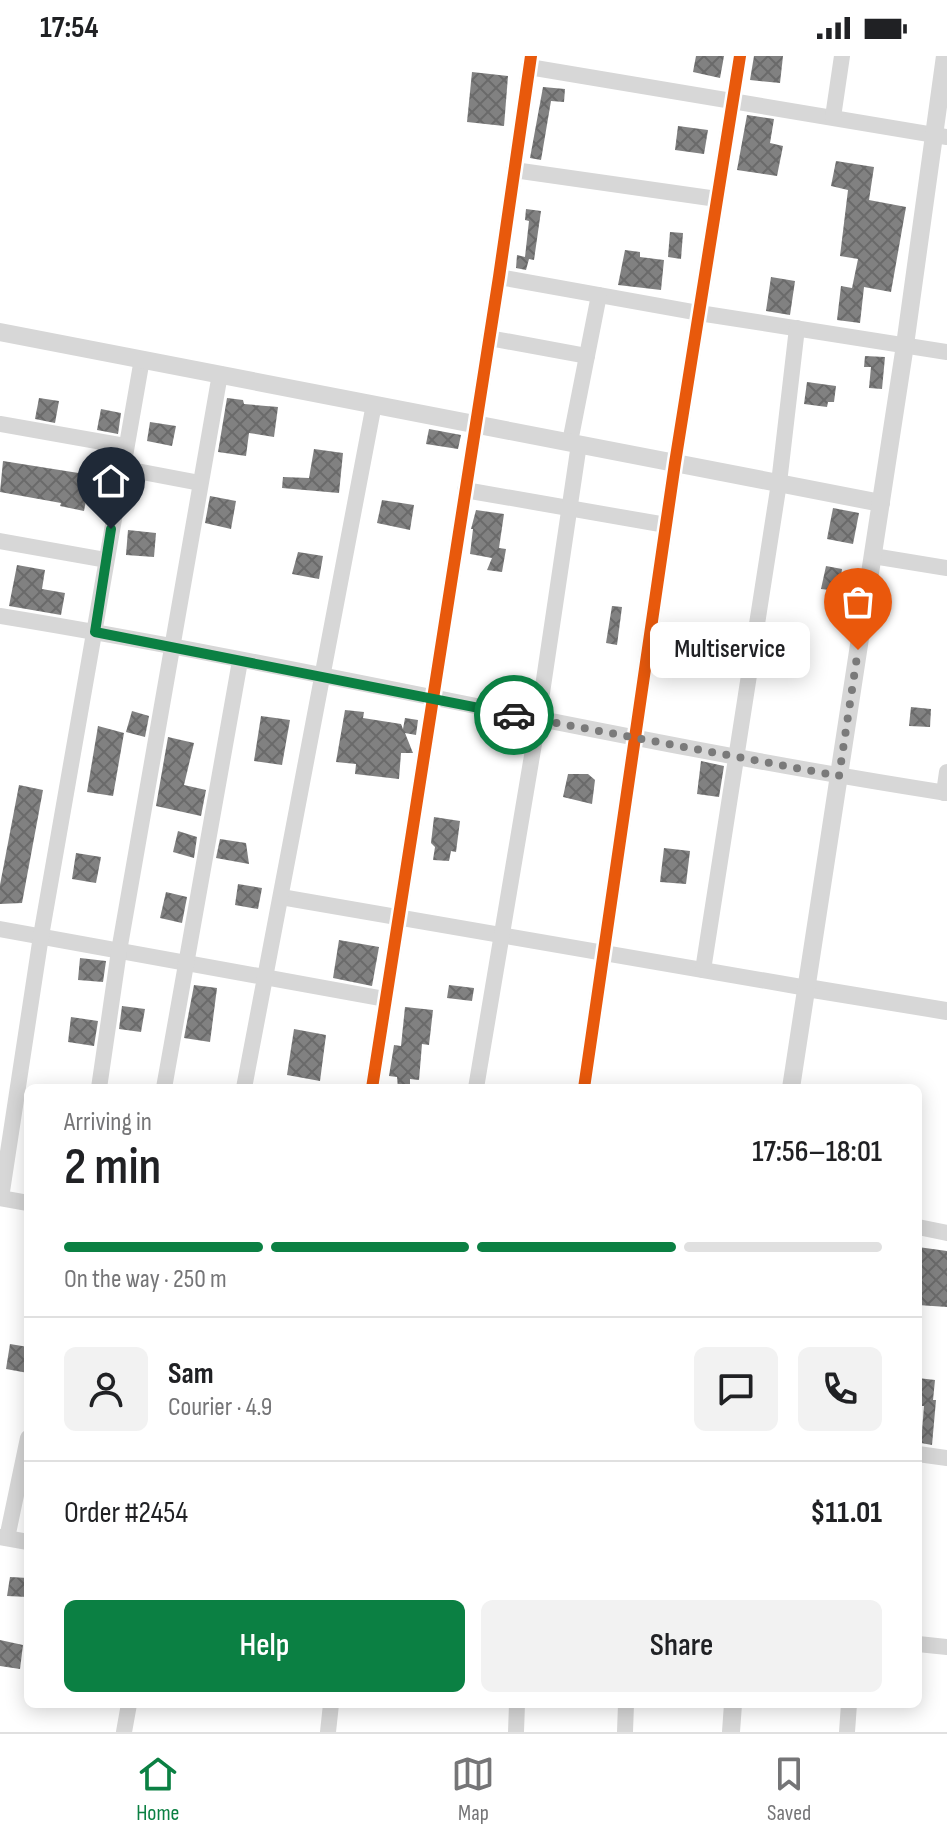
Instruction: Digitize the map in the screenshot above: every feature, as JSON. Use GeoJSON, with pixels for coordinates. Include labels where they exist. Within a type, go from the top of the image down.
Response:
{"type":"FeatureCollection","features":[{"type":"Feature","properties":{"kind":"street"},"geometry":{"type":"LineString","coordinates":[[585,1084],[675,463],[740,56]]}},
{"type":"Feature","properties":{"kind":"street"},"geometry":{"type":"LineString","coordinates":[[833,117],[842,56]]}},
{"type":"Feature","properties":{"kind":"street"},"geometry":{"type":"LineString","coordinates":[[792,1084],[940,136],[945,56]]}},
{"type":"Feature","properties":{"kind":"street"},"geometry":{"type":"LineString","coordinates":[[373,1084],[530,61],[732,102],[940,136]]}},
{"type":"Feature","properties":{"kind":"street"},"geometry":{"type":"LineString","coordinates":[[514,170],[717,199]]}},
{"type":"Feature","properties":{"kind":"street"},"geometry":{"type":"LineString","coordinates":[[499,277],[699,313],[947,352]]}},
{"type":"Feature","properties":{"kind":"street"},"geometry":{"type":"LineString","coordinates":[[477,1084],[538,720],[569,508],[574,443],[599,295]]}},
{"type":"Feature","properties":{"kind":"street"},"geometry":{"type":"LineString","coordinates":[[703,970],[779,483],[797,328]]}},
{"type":"Feature","properties":{"kind":"street"},"geometry":{"type":"LineString","coordinates":[[0,332],[881,503]]}},
{"type":"Feature","properties":{"kind":"street"},"geometry":{"type":"LineString","coordinates":[[489,338],[587,356]]}},
{"type":"Feature","properties":{"kind":"street"},"geometry":{"type":"LineString","coordinates":[[24,1202],[0,1198],[41,936],[142,359]]}},
{"type":"Feature","properties":{"kind":"street"},"geometry":{"type":"LineString","coordinates":[[100,1084],[119,951],[220,374]]}},
{"type":"Feature","properties":{"kind":"street"},"geometry":{"type":"LineString","coordinates":[[245,1084],[374,404]]}},
{"type":"Feature","properties":{"kind":"street"},"geometry":{"type":"LineString","coordinates":[[0,424],[125,446]]}},
{"type":"Feature","properties":{"kind":"street"},"geometry":{"type":"LineString","coordinates":[[121,468],[200,483]]}},
{"type":"Feature","properties":{"kind":"street"},"geometry":{"type":"LineString","coordinates":[[465,490],[666,525]]}},
{"type":"Feature","properties":{"kind":"street"},"geometry":{"type":"LineString","coordinates":[[0,541],[106,560]]}},
{"type":"Feature","properties":{"kind":"street"},"geometry":{"type":"LineString","coordinates":[[873,556],[947,568]]}},
{"type":"Feature","properties":{"kind":"street"},"geometry":{"type":"LineString","coordinates":[[0,616],[433,698],[635,740],[839,776],[946,793],[947,772]]}},
{"type":"Feature","properties":{"kind":"street"},"geometry":{"type":"LineString","coordinates":[[165,1084],[240,661]]}},
{"type":"Feature","properties":{"kind":"street"},"geometry":{"type":"LineString","coordinates":[[281,897],[947,1011]]}},
{"type":"Feature","properties":{"kind":"street"},"geometry":{"type":"LineString","coordinates":[[0,929],[385,999]]}},
{"type":"Feature","properties":{"kind":"street"},"geometry":{"type":"LineString","coordinates":[[922,1228],[947,1233]]}},
{"type":"Feature","properties":{"kind":"street"},"geometry":{"type":"LineString","coordinates":[[922,1454],[946,1453]]}},
{"type":"Feature","properties":{"kind":"street"},"geometry":{"type":"LineString","coordinates":[[24,1455],[4,1538],[24,1541]]}},
{"type":"Feature","properties":{"kind":"street"},"geometry":{"type":"LineString","coordinates":[[922,1644],[947,1647]]}},
{"type":"Feature","properties":{"kind":"street"},"geometry":{"type":"LineString","coordinates":[[124,1732],[128,1708]]}},
{"type":"Feature","properties":{"kind":"street"},"geometry":{"type":"LineString","coordinates":[[328,1732],[331,1708]]}},
{"type":"Feature","properties":{"kind":"street"},"geometry":{"type":"LineString","coordinates":[[516,1732],[517,1708]]}},
{"type":"Feature","properties":{"kind":"street"},"geometry":{"type":"LineString","coordinates":[[625,1732],[626,1708]]}},
{"type":"Feature","properties":{"kind":"street"},"geometry":{"type":"LineString","coordinates":[[731,1732],[733,1708]]}},
{"type":"Feature","properties":{"kind":"street"},"geometry":{"type":"LineString","coordinates":[[847,1732],[849,1708]]}},
{"type":"Feature","properties":{"kind":"building"},"geometry":{"type":"Polygon","coordinates":[[[696,56],[724,56],[720,78],[693,72],[696,56]]]}},
{"type":"Feature","properties":{"kind":"building"},"geometry":{"type":"Polygon","coordinates":[[[754,56],[783,56],[780,83],[750,80],[754,56]]]}},
{"type":"Feature","properties":{"kind":"building"},"geometry":{"type":"Polygon","coordinates":[[[472,72],[508,76],[504,126],[467,122],[472,72]]]}},
{"type":"Feature","properties":{"kind":"building"},"geometry":{"type":"Polygon","coordinates":[[[543,87],[565,89],[564,102],[551,101],[541,160],[530,158],[543,87]]]}},
{"type":"Feature","properties":{"kind":"building"},"geometry":{"type":"Polygon","coordinates":[[[747,115],[774,119],[770,143],[783,146],[777,176],[737,170],[747,115]]]}},
{"type":"Feature","properties":{"kind":"building"},"geometry":{"type":"Polygon","coordinates":[[[678,126],[708,130],[704,154],[675,150],[678,126]]]}},
{"type":"Feature","properties":{"kind":"building"},"geometry":{"type":"Polygon","coordinates":[[[836,161],[874,167],[869,200],[906,207],[891,292],[864,287],[860,323],[837,320],[841,286],[852,288],[858,259],[840,256],[848,190],[831,186],[836,161]]]}},
{"type":"Feature","properties":{"kind":"building"},"geometry":{"type":"Polygon","coordinates":[[[526,209],[541,211],[534,260],[529,259],[526,270],[516,268],[517,255],[525,257],[529,221],[525,220],[526,209]]]}},
{"type":"Feature","properties":{"kind":"building"},"geometry":{"type":"Polygon","coordinates":[[[670,232],[683,233],[681,259],[668,257],[670,232]]]}},
{"type":"Feature","properties":{"kind":"building"},"geometry":{"type":"Polygon","coordinates":[[[625,250],[640,252],[640,257],[664,260],[661,290],[618,285],[625,250]]]}},
{"type":"Feature","properties":{"kind":"building"},"geometry":{"type":"Polygon","coordinates":[[[771,277],[795,281],[790,315],[766,311],[771,277]]]}},
{"type":"Feature","properties":{"kind":"building"},"geometry":{"type":"Polygon","coordinates":[[[865,356],[885,357],[882,389],[869,388],[871,367],[864,367],[865,356]]]}},
{"type":"Feature","properties":{"kind":"building"},"geometry":{"type":"Polygon","coordinates":[[[807,382],[836,386],[834,402],[828,402],[827,407],[804,404],[807,382]]]}},
{"type":"Feature","properties":{"kind":"building"},"geometry":{"type":"Polygon","coordinates":[[[39,398],[59,401],[55,423],[35,419],[39,398]]]}},
{"type":"Feature","properties":{"kind":"building"},"geometry":{"type":"Polygon","coordinates":[[[227,398],[243,400],[244,404],[278,407],[274,437],[249,433],[246,456],[218,452],[227,398]]]}},
{"type":"Feature","properties":{"kind":"building"},"geometry":{"type":"Polygon","coordinates":[[[101,409],[121,413],[118,434],[97,430],[101,409]]]}},
{"type":"Feature","properties":{"kind":"building"},"geometry":{"type":"Polygon","coordinates":[[[150,422],[176,426],[172,446],[147,441],[150,422]]]}},
{"type":"Feature","properties":{"kind":"building"},"geometry":{"type":"Polygon","coordinates":[[[429,429],[461,435],[458,449],[426,444],[429,429]]]}},
{"type":"Feature","properties":{"kind":"building"},"geometry":{"type":"Polygon","coordinates":[[[314,449],[343,453],[339,493],[282,488],[283,477],[309,478],[314,449]]]}},
{"type":"Feature","properties":{"kind":"building"},"geometry":{"type":"Polygon","coordinates":[[[3,461],[91,475],[84,511],[60,506],[61,503],[0,492],[3,461]]]}},
{"type":"Feature","properties":{"kind":"building"},"geometry":{"type":"Polygon","coordinates":[[[210,496],[236,501],[231,529],[205,523],[210,496]]]}},
{"type":"Feature","properties":{"kind":"building"},"geometry":{"type":"Polygon","coordinates":[[[382,500],[414,505],[410,530],[377,523],[382,500]]]}},
{"type":"Feature","properties":{"kind":"building"},"geometry":{"type":"Polygon","coordinates":[[[833,508],[859,513],[853,544],[827,539],[833,508]]]}},
{"type":"Feature","properties":{"kind":"building"},"geometry":{"type":"Polygon","coordinates":[[[476,510],[504,514],[499,548],[506,549],[502,572],[487,570],[492,558],[470,554],[476,510]]]}},
{"type":"Feature","properties":{"kind":"building"},"geometry":{"type":"Polygon","coordinates":[[[128,530],[156,533],[154,557],[126,555],[128,530]]]}},
{"type":"Feature","properties":{"kind":"building"},"geometry":{"type":"Polygon","coordinates":[[[298,552],[323,556],[319,579],[292,574],[298,552]]]}},
{"type":"Feature","properties":{"kind":"building"},"geometry":{"type":"Polygon","coordinates":[[[17,565],[45,570],[42,589],[65,593],[61,615],[9,606],[17,565]]]}},
{"type":"Feature","properties":{"kind":"building"},"geometry":{"type":"Polygon","coordinates":[[[826,566],[842,569],[839,591],[821,589],[826,566]]]}},
{"type":"Feature","properties":{"kind":"building"},"geometry":{"type":"Polygon","coordinates":[[[612,606],[622,607],[617,645],[606,643],[612,606]]]}},
{"type":"Feature","properties":{"kind":"building"},"geometry":{"type":"Polygon","coordinates":[[[695,637],[724,642],[722,653],[713,652],[710,674],[688,670],[695,637]]]}},
{"type":"Feature","properties":{"kind":"building"},"geometry":{"type":"Polygon","coordinates":[[[911,707],[931,709],[930,727],[909,726],[911,707]]]}},
{"type":"Feature","properties":{"kind":"building"},"geometry":{"type":"Polygon","coordinates":[[[345,710],[364,712],[363,718],[401,724],[403,729],[405,718],[418,720],[416,735],[405,733],[413,753],[401,753],[399,779],[355,774],[356,764],[336,762],[345,710]]]}},
{"type":"Feature","properties":{"kind":"building"},"geometry":{"type":"Polygon","coordinates":[[[132,711],[149,716],[145,737],[126,732],[132,711]]]}},
{"type":"Feature","properties":{"kind":"building"},"geometry":{"type":"Polygon","coordinates":[[[261,716],[290,720],[282,765],[254,761],[261,716]]]}},
{"type":"Feature","properties":{"kind":"building"},"geometry":{"type":"Polygon","coordinates":[[[98,726],[124,733],[113,796],[87,792],[98,726]]]}},
{"type":"Feature","properties":{"kind":"building"},"geometry":{"type":"Polygon","coordinates":[[[168,737],[194,743],[184,785],[206,790],[201,816],[156,806],[168,737]]]}},
{"type":"Feature","properties":{"kind":"building"},"geometry":{"type":"Polygon","coordinates":[[[701,761],[724,766],[719,797],[697,794],[701,761]]]}},
{"type":"Feature","properties":{"kind":"building"},"geometry":{"type":"Polygon","coordinates":[[[568,774],[588,774],[595,780],[592,804],[563,797],[568,774]]]}},
{"type":"Feature","properties":{"kind":"building"},"geometry":{"type":"Polygon","coordinates":[[[19,785],[43,790],[22,903],[0,904],[0,885],[19,785]]]}},
{"type":"Feature","properties":{"kind":"building"},"geometry":{"type":"Polygon","coordinates":[[[434,817],[460,821],[456,852],[451,851],[449,861],[433,860],[434,817]]]}},
{"type":"Feature","properties":{"kind":"building"},"geometry":{"type":"Polygon","coordinates":[[[178,831],[197,837],[194,858],[173,852],[178,831]]]}},
{"type":"Feature","properties":{"kind":"building"},"geometry":{"type":"Polygon","coordinates":[[[220,839],[246,843],[249,864],[216,858],[220,839]]]}},
{"type":"Feature","properties":{"kind":"building"},"geometry":{"type":"Polygon","coordinates":[[[664,848],[690,851],[686,884],[660,882],[664,848]]]}},
{"type":"Feature","properties":{"kind":"building"},"geometry":{"type":"Polygon","coordinates":[[[76,853],[101,857],[96,883],[72,879],[76,853]]]}},
{"type":"Feature","properties":{"kind":"building"},"geometry":{"type":"Polygon","coordinates":[[[238,884],[262,888],[258,909],[235,905],[238,884]]]}},
{"type":"Feature","properties":{"kind":"building"},"geometry":{"type":"Polygon","coordinates":[[[166,892],[187,897],[182,923],[160,918],[166,892]]]}},
{"type":"Feature","properties":{"kind":"building"},"geometry":{"type":"Polygon","coordinates":[[[339,940],[379,947],[372,986],[333,978],[339,940]]]}},
{"type":"Feature","properties":{"kind":"building"},"geometry":{"type":"Polygon","coordinates":[[[80,958],[106,961],[103,982],[78,980],[80,958]]]}},
{"type":"Feature","properties":{"kind":"building"},"geometry":{"type":"Polygon","coordinates":[[[194,985],[217,988],[210,1042],[184,1038],[194,985]]]}},
{"type":"Feature","properties":{"kind":"building"},"geometry":{"type":"Polygon","coordinates":[[[449,985],[474,988],[472,1001],[447,998],[449,985]]]}},
{"type":"Feature","properties":{"kind":"building"},"geometry":{"type":"Polygon","coordinates":[[[122,1006],[145,1009],[141,1032],[119,1029],[122,1006]]]}},
{"type":"Feature","properties":{"kind":"building"},"geometry":{"type":"Polygon","coordinates":[[[405,1007],[433,1010],[429,1045],[422,1044],[419,1080],[410,1079],[410,1084],[398,1084],[397,1077],[389,1076],[394,1045],[401,1046],[405,1007]]]}},
{"type":"Feature","properties":{"kind":"building"},"geometry":{"type":"Polygon","coordinates":[[[71,1017],[98,1021],[94,1046],[68,1042],[71,1017]]]}},
{"type":"Feature","properties":{"kind":"building"},"geometry":{"type":"Polygon","coordinates":[[[294,1029],[326,1035],[320,1081],[287,1075],[294,1029]]]}},
{"type":"Feature","properties":{"kind":"building"},"geometry":{"type":"Polygon","coordinates":[[[922,1248],[947,1251],[947,1307],[922,1305],[922,1248]]]}},
{"type":"Feature","properties":{"kind":"building"},"geometry":{"type":"Polygon","coordinates":[[[10,1344],[24,1346],[24,1372],[6,1369],[10,1344]]]}},
{"type":"Feature","properties":{"kind":"building"},"geometry":{"type":"Polygon","coordinates":[[[922,1378],[935,1380],[932,1445],[922,1443],[922,1378]]]}},
{"type":"Feature","properties":{"kind":"building"},"geometry":{"type":"Polygon","coordinates":[[[10,1577],[24,1578],[24,1597],[7,1596],[10,1577]]]}},
{"type":"Feature","properties":{"kind":"building"},"geometry":{"type":"Polygon","coordinates":[[[0,1640],[23,1645],[20,1669],[0,1666],[0,1640]]]}},
{"type":"Feature","properties":{"kind":"cycle path"},"geometry":{"type":"LineString","coordinates":[[373,1084],[531,56]]}},
{"type":"Feature","properties":{"kind":"cycle path"},"geometry":{"type":"LineString","coordinates":[[585,1084],[675,463],[740,56]]}},
{"type":"Feature","properties":{"kind":"way so far"},"geometry":{"type":"LineString","coordinates":[[514,715],[839,776],[858,650]]}},
{"type":"Feature","properties":{"kind":"place","name":"Multiservice"},"geometry":{"type":"Point","coordinates":[858,650]}},
{"type":"Feature","properties":{"kind":"route"},"geometry":{"type":"LineString","coordinates":[[111,529],[95,632],[514,715]]}}]}
